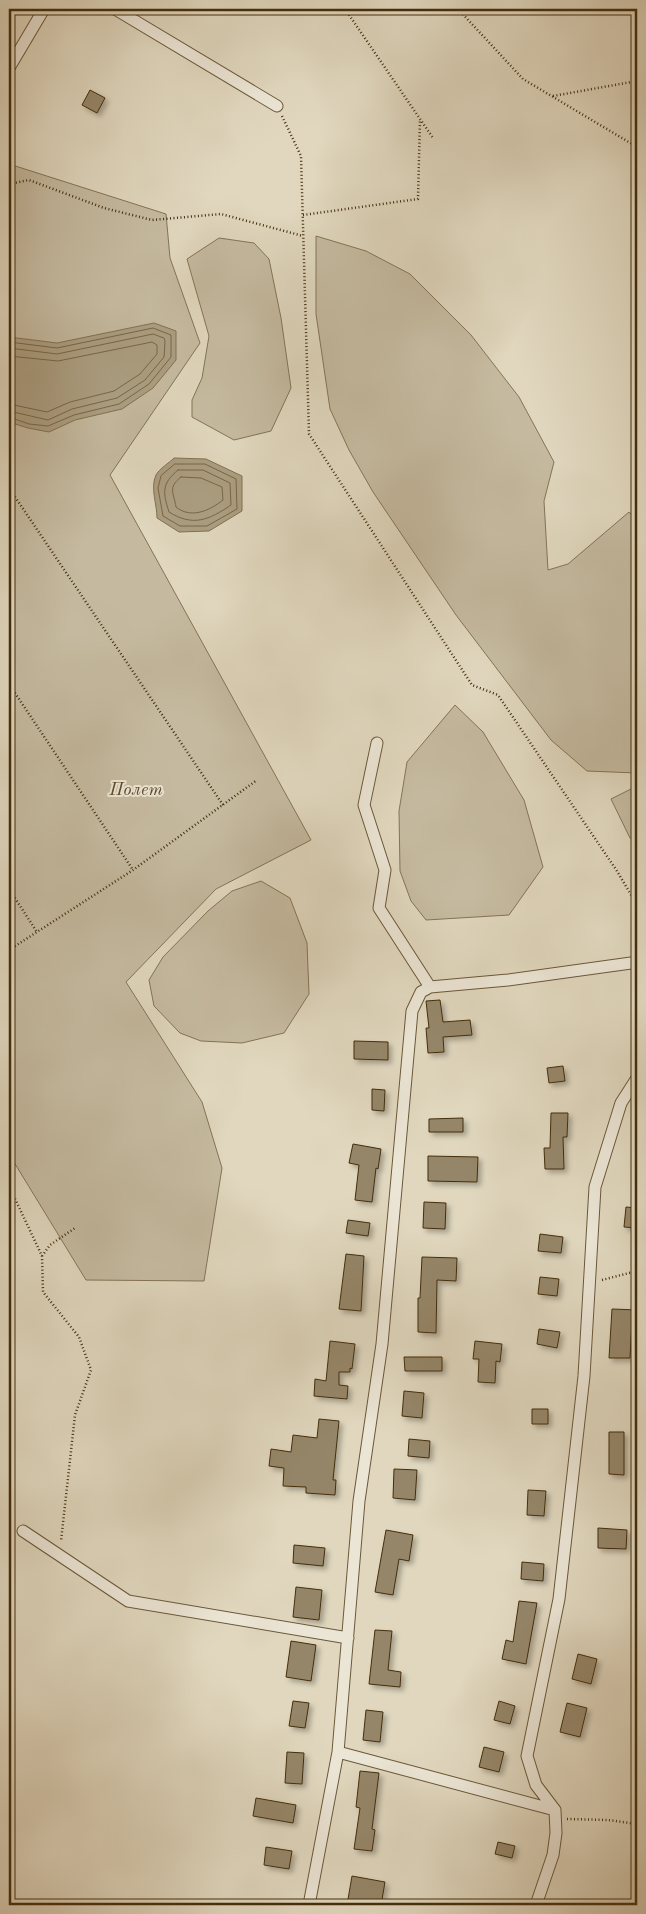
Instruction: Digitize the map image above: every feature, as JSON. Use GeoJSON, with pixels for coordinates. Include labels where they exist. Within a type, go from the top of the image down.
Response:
{"type":"FeatureCollection","features":[{"type":"Feature","properties":{"kind":"street"},"geometry":{"type":"LineString","coordinates":[[9,68],[44,9]]}},
{"type":"Feature","properties":{"kind":"street"},"geometry":{"type":"LineString","coordinates":[[115,9],[278,106]]}},
{"type":"Feature","properties":{"kind":"street"},"geometry":{"type":"LineString","coordinates":[[377,743],[364,805],[385,870],[379,908],[430,987]]}},
{"type":"Feature","properties":{"kind":"street"},"geometry":{"type":"LineString","coordinates":[[309,1905],[338,1752],[359,1502],[382,1344],[412,1011],[421,992],[430,987],[508,980],[631,964],[637,965]]}},
{"type":"Feature","properties":{"kind":"street"},"geometry":{"type":"LineString","coordinates":[[536,1905],[553,1855],[556,1833],[555,1814],[536,1785],[527,1756],[559,1599],[584,1376],[595,1187],[621,1103],[637,1078]]}},
{"type":"Feature","properties":{"kind":"street"},"geometry":{"type":"LineString","coordinates":[[23,1530],[128,1601],[348,1638]]}},
{"type":"Feature","properties":{"kind":"street"},"geometry":{"type":"LineString","coordinates":[[338,1752],[555,1814]]}},
{"type":"Feature","properties":{"kind":"path"},"geometry":{"type":"LineString","coordinates":[[345,9],[432,138]]}},
{"type":"Feature","properties":{"kind":"path"},"geometry":{"type":"LineString","coordinates":[[458,9],[523,79],[637,147]]}},
{"type":"Feature","properties":{"kind":"path"},"geometry":{"type":"LineString","coordinates":[[552,96],[637,81]]}},
{"type":"Feature","properties":{"kind":"path"},"geometry":{"type":"LineString","coordinates":[[278,106],[301,156],[309,434],[472,685],[498,695],[617,871],[637,905]]}},
{"type":"Feature","properties":{"kind":"path"},"geometry":{"type":"LineString","coordinates":[[303,215],[418,199],[420,119]]}},
{"type":"Feature","properties":{"kind":"path"},"geometry":{"type":"LineString","coordinates":[[9,184],[29,180],[104,208],[152,220],[221,214],[303,236]]}},
{"type":"Feature","properties":{"kind":"path"},"geometry":{"type":"LineString","coordinates":[[9,488],[223,805]]}},
{"type":"Feature","properties":{"kind":"path"},"geometry":{"type":"LineString","coordinates":[[9,684],[133,870]]}},
{"type":"Feature","properties":{"kind":"path"},"geometry":{"type":"LineString","coordinates":[[9,950],[133,870],[257,780]]}},
{"type":"Feature","properties":{"kind":"path"},"geometry":{"type":"LineString","coordinates":[[9,889],[37,932]]}},
{"type":"Feature","properties":{"kind":"path"},"geometry":{"type":"LineString","coordinates":[[9,1186],[42,1256],[42,1292],[79,1337],[91,1370],[75,1415],[60,1555]]}},
{"type":"Feature","properties":{"kind":"path"},"geometry":{"type":"LineString","coordinates":[[42,1256],[50,1245],[76,1228]]}},
{"type":"Feature","properties":{"kind":"path"},"geometry":{"type":"LineString","coordinates":[[589,1284],[637,1271]]}},
{"type":"Feature","properties":{"kind":"path"},"geometry":{"type":"LineString","coordinates":[[555,1814],[637,1824]]}},
{"type":"Feature","properties":{"kind":"green space","name":"Полет"},"geometry":{"type":"Polygon","coordinates":[[[9,164],[166,214],[170,258],[200,343],[110,475],[311,840],[216,889],[126,982],[202,1102],[222,1168],[204,1281],[86,1280],[9,1154],[9,164]]]}},
{"type":"Feature","properties":{"kind":"green space"},"geometry":{"type":"Polygon","coordinates":[[[316,236],[366,251],[410,274],[471,335],[519,397],[554,462],[544,501],[548,570],[568,564],[629,512],[637,521],[637,773],[587,771],[551,740],[456,615],[373,492],[349,450],[330,409],[316,314],[316,236]]]}},
{"type":"Feature","properties":{"kind":"green space"},"geometry":{"type":"Polygon","coordinates":[[[219,238],[254,243],[269,259],[281,318],[291,388],[271,431],[234,440],[192,417],[192,400],[202,378],[209,336],[187,259],[219,238]]]}},
{"type":"Feature","properties":{"kind":"green space"},"geometry":{"type":"Polygon","coordinates":[[[455,705],[483,732],[524,800],[543,867],[509,915],[426,920],[411,901],[400,871],[399,811],[407,762],[455,705]]]}},
{"type":"Feature","properties":{"kind":"green space"},"geometry":{"type":"Polygon","coordinates":[[[637,786],[637,842],[630,838],[611,799],[637,786]]]}},
{"type":"Feature","properties":{"kind":"green space"},"geometry":{"type":"Polygon","coordinates":[[[261,881],[290,898],[307,943],[309,994],[284,1033],[242,1043],[201,1041],[180,1033],[154,1006],[149,980],[163,957],[208,911],[232,891],[261,881]]]}},
{"type":"Feature","properties":{"kind":"water"},"geometry":{"type":"Polygon","coordinates":[[[154,323],[176,331],[176,360],[153,388],[122,409],[75,420],[49,432],[9,422],[9,337],[57,343],[154,323]]]}},
{"type":"Feature","properties":{"kind":"water"},"geometry":{"type":"Polygon","coordinates":[[[174,458],[206,459],[242,476],[242,511],[209,531],[179,532],[157,518],[154,480],[159,471],[174,458]]]}},
{"type":"Feature","properties":{"kind":"building"},"geometry":{"type":"Polygon","coordinates":[[[90,90],[105,98],[97,113],[82,105],[90,90]]]}},
{"type":"Feature","properties":{"kind":"building"},"geometry":{"type":"Polygon","coordinates":[[[440,1000],[443,1022],[470,1020],[472,1035],[443,1037],[444,1052],[428,1053],[426,1028],[429,1028],[426,1001],[440,1000]]]}},
{"type":"Feature","properties":{"kind":"building"},"geometry":{"type":"Polygon","coordinates":[[[354,1041],[388,1042],[388,1060],[354,1059],[354,1041]]]}},
{"type":"Feature","properties":{"kind":"building"},"geometry":{"type":"Polygon","coordinates":[[[563,1066],[565,1081],[549,1083],[547,1068],[563,1066]]]}},
{"type":"Feature","properties":{"kind":"building"},"geometry":{"type":"Polygon","coordinates":[[[372,1089],[385,1090],[384,1111],[372,1110],[372,1089]]]}},
{"type":"Feature","properties":{"kind":"building"},"geometry":{"type":"Polygon","coordinates":[[[551,1113],[568,1113],[567,1137],[563,1137],[564,1169],[545,1169],[544,1148],[550,1148],[551,1113]]]}},
{"type":"Feature","properties":{"kind":"building"},"geometry":{"type":"Polygon","coordinates":[[[463,1118],[463,1132],[429,1132],[429,1119],[463,1118]]]}},
{"type":"Feature","properties":{"kind":"building"},"geometry":{"type":"Polygon","coordinates":[[[353,1144],[381,1149],[378,1169],[376,1168],[372,1202],[355,1200],[359,1165],[349,1163],[353,1144]]]}},
{"type":"Feature","properties":{"kind":"building"},"geometry":{"type":"Polygon","coordinates":[[[428,1156],[478,1157],[477,1182],[428,1181],[428,1156]]]}},
{"type":"Feature","properties":{"kind":"building"},"geometry":{"type":"Polygon","coordinates":[[[424,1202],[446,1203],[445,1229],[423,1228],[424,1202]]]}},
{"type":"Feature","properties":{"kind":"building"},"geometry":{"type":"Polygon","coordinates":[[[626,1207],[637,1208],[637,1228],[624,1227],[626,1207]]]}},
{"type":"Feature","properties":{"kind":"building"},"geometry":{"type":"Polygon","coordinates":[[[348,1220],[370,1223],[368,1236],[346,1233],[348,1220]]]}},
{"type":"Feature","properties":{"kind":"building"},"geometry":{"type":"Polygon","coordinates":[[[540,1234],[563,1237],[561,1253],[538,1251],[540,1234]]]}},
{"type":"Feature","properties":{"kind":"building"},"geometry":{"type":"Polygon","coordinates":[[[346,1254],[364,1256],[361,1311],[339,1309],[346,1254]]]}},
{"type":"Feature","properties":{"kind":"building"},"geometry":{"type":"Polygon","coordinates":[[[422,1257],[457,1258],[456,1281],[437,1280],[436,1333],[418,1332],[418,1298],[420,1298],[422,1257]]]}},
{"type":"Feature","properties":{"kind":"building"},"geometry":{"type":"Polygon","coordinates":[[[540,1277],[559,1279],[557,1296],[538,1294],[540,1277]]]}},
{"type":"Feature","properties":{"kind":"building"},"geometry":{"type":"Polygon","coordinates":[[[612,1309],[637,1310],[637,1321],[632,1320],[630,1358],[609,1358],[612,1309]]]}},
{"type":"Feature","properties":{"kind":"building"},"geometry":{"type":"Polygon","coordinates":[[[539,1329],[560,1332],[557,1348],[537,1344],[539,1329]]]}},
{"type":"Feature","properties":{"kind":"building"},"geometry":{"type":"Polygon","coordinates":[[[330,1341],[355,1344],[352,1369],[350,1368],[350,1372],[339,1372],[339,1385],[348,1386],[347,1399],[314,1396],[315,1379],[326,1381],[330,1341]]]}},
{"type":"Feature","properties":{"kind":"building"},"geometry":{"type":"Polygon","coordinates":[[[475,1341],[502,1344],[500,1362],[496,1361],[495,1383],[478,1382],[479,1359],[473,1359],[475,1341]]]}},
{"type":"Feature","properties":{"kind":"building"},"geometry":{"type":"Polygon","coordinates":[[[404,1357],[442,1357],[442,1371],[405,1371],[404,1357]]]}},
{"type":"Feature","properties":{"kind":"building"},"geometry":{"type":"Polygon","coordinates":[[[404,1391],[424,1393],[422,1418],[402,1416],[404,1391]]]}},
{"type":"Feature","properties":{"kind":"building"},"geometry":{"type":"Polygon","coordinates":[[[532,1409],[548,1409],[548,1424],[532,1424],[532,1409]]]}},
{"type":"Feature","properties":{"kind":"building"},"geometry":{"type":"Polygon","coordinates":[[[319,1419],[339,1421],[333,1480],[336,1480],[335,1495],[306,1493],[306,1487],[283,1486],[284,1468],[269,1466],[271,1449],[291,1452],[293,1435],[317,1438],[319,1419]]]}},
{"type":"Feature","properties":{"kind":"building"},"geometry":{"type":"Polygon","coordinates":[[[609,1432],[624,1432],[624,1475],[609,1474],[609,1432]]]}},
{"type":"Feature","properties":{"kind":"building"},"geometry":{"type":"Polygon","coordinates":[[[409,1439],[430,1441],[429,1458],[408,1456],[409,1439]]]}},
{"type":"Feature","properties":{"kind":"building"},"geometry":{"type":"Polygon","coordinates":[[[394,1469],[417,1470],[415,1500],[393,1498],[394,1469]]]}},
{"type":"Feature","properties":{"kind":"building"},"geometry":{"type":"Polygon","coordinates":[[[528,1490],[546,1491],[544,1516],[527,1515],[528,1490]]]}},
{"type":"Feature","properties":{"kind":"building"},"geometry":{"type":"Polygon","coordinates":[[[598,1528],[627,1530],[626,1549],[598,1548],[598,1528]]]}},
{"type":"Feature","properties":{"kind":"building"},"geometry":{"type":"Polygon","coordinates":[[[386,1530],[413,1535],[409,1561],[399,1559],[393,1595],[375,1592],[386,1530]]]}},
{"type":"Feature","properties":{"kind":"building"},"geometry":{"type":"Polygon","coordinates":[[[294,1545],[325,1548],[323,1566],[293,1563],[294,1545]]]}},
{"type":"Feature","properties":{"kind":"building"},"geometry":{"type":"Polygon","coordinates":[[[522,1562],[544,1564],[543,1581],[521,1579],[522,1562]]]}},
{"type":"Feature","properties":{"kind":"building"},"geometry":{"type":"Polygon","coordinates":[[[296,1587],[322,1590],[319,1620],[293,1617],[296,1587]]]}},
{"type":"Feature","properties":{"kind":"building"},"geometry":{"type":"Polygon","coordinates":[[[519,1601],[537,1603],[526,1664],[502,1659],[506,1640],[513,1642],[519,1601]]]}},
{"type":"Feature","properties":{"kind":"building"},"geometry":{"type":"Polygon","coordinates":[[[375,1630],[392,1631],[388,1670],[401,1672],[400,1687],[369,1684],[375,1630]]]}},
{"type":"Feature","properties":{"kind":"building"},"geometry":{"type":"Polygon","coordinates":[[[291,1641],[316,1645],[311,1681],[286,1677],[291,1641]]]}},
{"type":"Feature","properties":{"kind":"building"},"geometry":{"type":"Polygon","coordinates":[[[578,1654],[597,1659],[591,1684],[572,1679],[578,1654]]]}},
{"type":"Feature","properties":{"kind":"building"},"geometry":{"type":"Polygon","coordinates":[[[293,1701],[309,1703],[305,1728],[289,1726],[293,1701]]]}},
{"type":"Feature","properties":{"kind":"building"},"geometry":{"type":"Polygon","coordinates":[[[499,1701],[515,1706],[510,1724],[494,1720],[499,1701]]]}},
{"type":"Feature","properties":{"kind":"building"},"geometry":{"type":"Polygon","coordinates":[[[567,1703],[587,1708],[580,1737],[560,1732],[567,1703]]]}},
{"type":"Feature","properties":{"kind":"building"},"geometry":{"type":"Polygon","coordinates":[[[366,1710],[383,1712],[380,1742],[363,1740],[366,1710]]]}},
{"type":"Feature","properties":{"kind":"building"},"geometry":{"type":"Polygon","coordinates":[[[484,1747],[504,1752],[499,1772],[479,1767],[484,1747]]]}},
{"type":"Feature","properties":{"kind":"building"},"geometry":{"type":"Polygon","coordinates":[[[287,1752],[304,1753],[302,1784],[285,1783],[287,1752]]]}},
{"type":"Feature","properties":{"kind":"building"},"geometry":{"type":"Polygon","coordinates":[[[360,1771],[379,1773],[372,1829],[375,1830],[372,1851],[354,1849],[360,1808],[356,1807],[360,1771]]]}},
{"type":"Feature","properties":{"kind":"building"},"geometry":{"type":"Polygon","coordinates":[[[256,1798],[296,1805],[293,1823],[253,1816],[256,1798]]]}},
{"type":"Feature","properties":{"kind":"building"},"geometry":{"type":"Polygon","coordinates":[[[498,1842],[515,1846],[512,1858],[495,1854],[498,1842]]]}},
{"type":"Feature","properties":{"kind":"building"},"geometry":{"type":"Polygon","coordinates":[[[266,1847],[292,1851],[289,1869],[264,1865],[266,1847]]]}},
{"type":"Feature","properties":{"kind":"building"},"geometry":{"type":"Polygon","coordinates":[[[352,1876],[385,1882],[381,1905],[347,1905],[352,1876]]]}}]}
